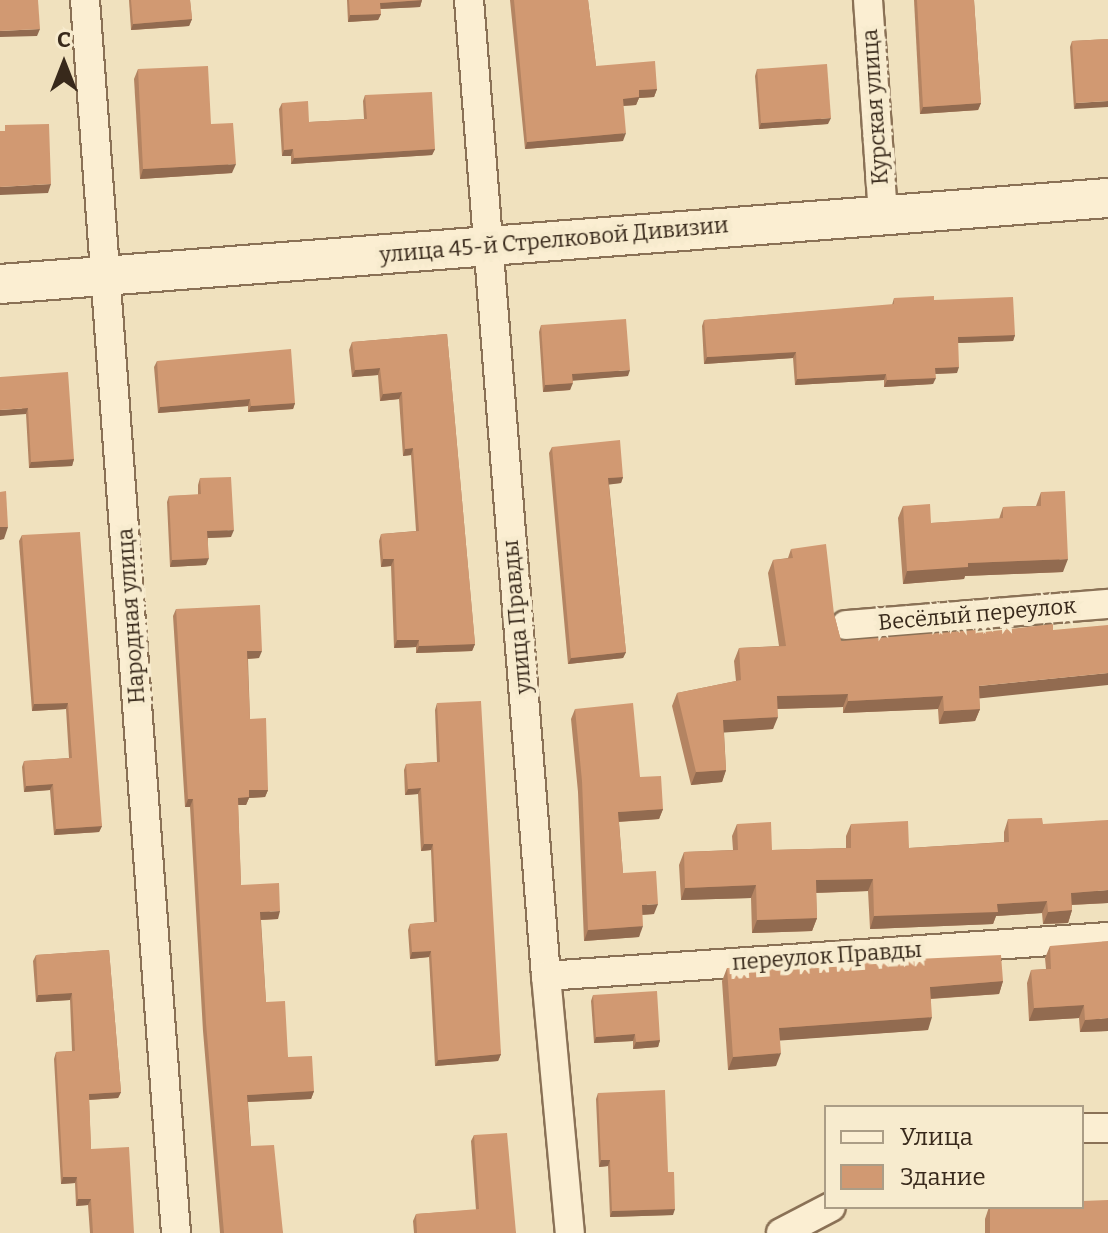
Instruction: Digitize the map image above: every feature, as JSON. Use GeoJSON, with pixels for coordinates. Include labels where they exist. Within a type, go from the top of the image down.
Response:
{"type":"FeatureCollection","features":[{"type":"Feature","properties":{"kind":"main road","name":"улица 45-й Стрелковой Дивизии"},"geometry":{"type":"LineString","coordinates":[[0,284],[1108,198]]}},
{"type":"Feature","properties":{"kind":"street","name":"Народная улица"},"geometry":{"type":"LineString","coordinates":[[85,0],[176,1233]]}},
{"type":"Feature","properties":{"kind":"street","name":"улица Правды"},"geometry":{"type":"LineString","coordinates":[[469,0],[546,976],[570,1233]]}},
{"type":"Feature","properties":{"kind":"street","name":"Курская улица"},"geometry":{"type":"LineString","coordinates":[[868,0],[883,214]]}},
{"type":"Feature","properties":{"kind":"street","name":"Весёлый переулок"},"geometry":{"type":"LineString","coordinates":[[846,625],[1108,604]]}},
{"type":"Feature","properties":{"kind":"street","name":"переулок Правды"},"geometry":{"type":"LineString","coordinates":[[546,976],[1108,937]]}},
{"type":"Feature","properties":{"kind":"street"},"geometry":{"type":"LineString","coordinates":[[1084,1128],[1108,1128]]}},
{"type":"Feature","properties":{"kind":"street"},"geometry":{"type":"LineString","coordinates":[[781,1233],[827,1209]]}},
{"type":"Feature","properties":{"kind":"building"},"geometry":{"type":"Polygon","coordinates":[[[0,0],[38,0],[40,29],[0,31],[0,0]]]}},
{"type":"Feature","properties":{"kind":"building"},"geometry":{"type":"Polygon","coordinates":[[[131,0],[190,0],[192,19],[133,24],[131,0]]]}},
{"type":"Feature","properties":{"kind":"building"},"geometry":{"type":"Polygon","coordinates":[[[349,0],[422,0],[380,3],[381,14],[350,15],[349,0]]]}},
{"type":"Feature","properties":{"kind":"building"},"geometry":{"type":"Polygon","coordinates":[[[514,0],[588,0],[596,66],[655,61],[657,89],[639,90],[639,97],[623,99],[626,133],[527,142],[514,0]]]}},
{"type":"Feature","properties":{"kind":"building"},"geometry":{"type":"Polygon","coordinates":[[[917,0],[974,0],[981,103],[923,107],[917,0]]]}},
{"type":"Feature","properties":{"kind":"building"},"geometry":{"type":"Polygon","coordinates":[[[1108,39],[1108,101],[1076,103],[1072,41],[1108,39]]]}},
{"type":"Feature","properties":{"kind":"building"},"geometry":{"type":"Polygon","coordinates":[[[827,64],[831,118],[761,123],[757,69],[827,64]]]}},
{"type":"Feature","properties":{"kind":"building"},"geometry":{"type":"Polygon","coordinates":[[[208,66],[211,124],[233,123],[236,164],[143,169],[138,69],[208,66]]]}},
{"type":"Feature","properties":{"kind":"building"},"geometry":{"type":"Polygon","coordinates":[[[432,92],[435,149],[294,158],[293,149],[284,150],[282,103],[308,101],[309,122],[367,119],[365,95],[432,92]]]}},
{"type":"Feature","properties":{"kind":"building"},"geometry":{"type":"Polygon","coordinates":[[[49,124],[51,184],[0,187],[0,131],[5,131],[5,125],[49,124]]]}},
{"type":"Feature","properties":{"kind":"building"},"geometry":{"type":"Polygon","coordinates":[[[934,296],[934,300],[1013,297],[1015,335],[958,337],[959,367],[935,368],[936,378],[887,380],[886,374],[797,379],[796,352],[707,357],[704,320],[894,304],[894,298],[934,296]]]}},
{"type":"Feature","properties":{"kind":"building"},"geometry":{"type":"Polygon","coordinates":[[[626,319],[630,370],[572,374],[573,383],[545,385],[541,325],[626,319]]]}},
{"type":"Feature","properties":{"kind":"building"},"geometry":{"type":"Polygon","coordinates":[[[447,334],[475,644],[419,646],[419,640],[397,640],[394,559],[383,559],[381,534],[419,531],[413,448],[405,449],[402,392],[383,394],[380,368],[355,370],[352,342],[447,334]]]}},
{"type":"Feature","properties":{"kind":"building"},"geometry":{"type":"Polygon","coordinates":[[[291,349],[295,403],[251,406],[250,399],[160,407],[157,361],[291,349]]]}},
{"type":"Feature","properties":{"kind":"building"},"geometry":{"type":"Polygon","coordinates":[[[68,372],[74,459],[31,462],[28,408],[0,410],[0,377],[68,372]]]}},
{"type":"Feature","properties":{"kind":"building"},"geometry":{"type":"Polygon","coordinates":[[[620,440],[623,477],[608,478],[626,652],[571,658],[552,447],[620,440]]]}},
{"type":"Feature","properties":{"kind":"building"},"geometry":{"type":"Polygon","coordinates":[[[231,477],[234,530],[207,531],[209,558],[172,560],[169,496],[201,494],[200,478],[231,477]]]}},
{"type":"Feature","properties":{"kind":"building"},"geometry":{"type":"Polygon","coordinates":[[[6,491],[8,527],[0,527],[0,492],[6,491]]]}},
{"type":"Feature","properties":{"kind":"building"},"geometry":{"type":"Polygon","coordinates":[[[1065,491],[1068,559],[968,563],[968,567],[907,571],[903,506],[930,504],[931,523],[1003,518],[1003,507],[1041,506],[1041,492],[1065,491]]]}},
{"type":"Feature","properties":{"kind":"building"},"geometry":{"type":"Polygon","coordinates":[[[80,532],[102,826],[56,829],[53,784],[26,786],[24,761],[72,758],[68,703],[34,704],[22,535],[80,532]]]}},
{"type":"Feature","properties":{"kind":"building"},"geometry":{"type":"Polygon","coordinates":[[[826,544],[834,614],[841,641],[976,630],[976,633],[1053,624],[1053,630],[1108,625],[1108,673],[979,686],[980,709],[944,711],[943,696],[848,701],[848,694],[777,696],[778,717],[723,720],[726,770],[696,772],[677,693],[741,680],[739,648],[786,646],[773,560],[793,558],[791,549],[826,544]]]}},
{"type":"Feature","properties":{"kind":"building"},"geometry":{"type":"Polygon","coordinates":[[[260,605],[262,651],[247,651],[250,719],[266,718],[268,790],[249,790],[249,797],[238,798],[241,885],[279,883],[280,911],[260,912],[266,1002],[285,1001],[288,1057],[312,1056],[314,1091],[247,1095],[251,1146],[274,1145],[283,1233],[224,1233],[206,1023],[193,799],[188,799],[176,609],[260,605]]]}},
{"type":"Feature","properties":{"kind":"building"},"geometry":{"type":"Polygon","coordinates":[[[481,701],[501,1054],[438,1060],[431,951],[412,952],[410,924],[437,922],[433,844],[424,844],[421,788],[408,789],[406,764],[440,762],[437,703],[481,701]]]}},
{"type":"Feature","properties":{"kind":"building"},"geometry":{"type":"Polygon","coordinates":[[[633,703],[640,777],[661,776],[663,809],[618,812],[623,873],[656,871],[658,904],[642,905],[643,926],[588,930],[582,781],[575,709],[633,703]]]}},
{"type":"Feature","properties":{"kind":"building"},"geometry":{"type":"Polygon","coordinates":[[[1042,818],[1043,824],[1108,820],[1108,890],[1071,893],[1072,910],[1048,912],[1047,901],[997,904],[998,912],[874,916],[873,879],[816,880],[817,918],[757,920],[756,885],[685,888],[684,852],[738,850],[737,824],[771,822],[772,850],[851,848],[851,824],[908,821],[909,848],[1009,842],[1008,819],[1042,818]]]}},
{"type":"Feature","properties":{"kind":"building"},"geometry":{"type":"Polygon","coordinates":[[[1108,941],[1108,1018],[1085,1020],[1084,1005],[1034,1008],[1031,970],[1051,969],[1050,946],[1108,941]]]}},
{"type":"Feature","properties":{"kind":"building"},"geometry":{"type":"Polygon","coordinates":[[[109,950],[121,1092],[89,1094],[91,1149],[129,1147],[134,1233],[93,1233],[91,1199],[78,1199],[77,1177],[63,1177],[56,1052],[75,1051],[72,993],[38,995],[36,955],[109,950]]]}},
{"type":"Feature","properties":{"kind":"building"},"geometry":{"type":"Polygon","coordinates":[[[1001,955],[1003,981],[930,987],[932,1017],[779,1028],[781,1053],[733,1057],[727,968],[1001,955]]]}},
{"type":"Feature","properties":{"kind":"building"},"geometry":{"type":"Polygon","coordinates":[[[657,991],[660,1040],[636,1042],[635,1034],[596,1037],[593,995],[657,991]]]}},
{"type":"Feature","properties":{"kind":"building"},"geometry":{"type":"Polygon","coordinates":[[[665,1090],[668,1172],[674,1172],[675,1209],[612,1211],[610,1160],[601,1160],[598,1093],[665,1090]]]}},
{"type":"Feature","properties":{"kind":"building"},"geometry":{"type":"Polygon","coordinates":[[[507,1133],[516,1233],[417,1233],[416,1214],[479,1209],[474,1135],[507,1133]]]}},
{"type":"Feature","properties":{"kind":"building"},"geometry":{"type":"Polygon","coordinates":[[[1108,1200],[1108,1233],[990,1233],[990,1209],[1084,1209],[1084,1201],[1108,1200]]]}}]}
